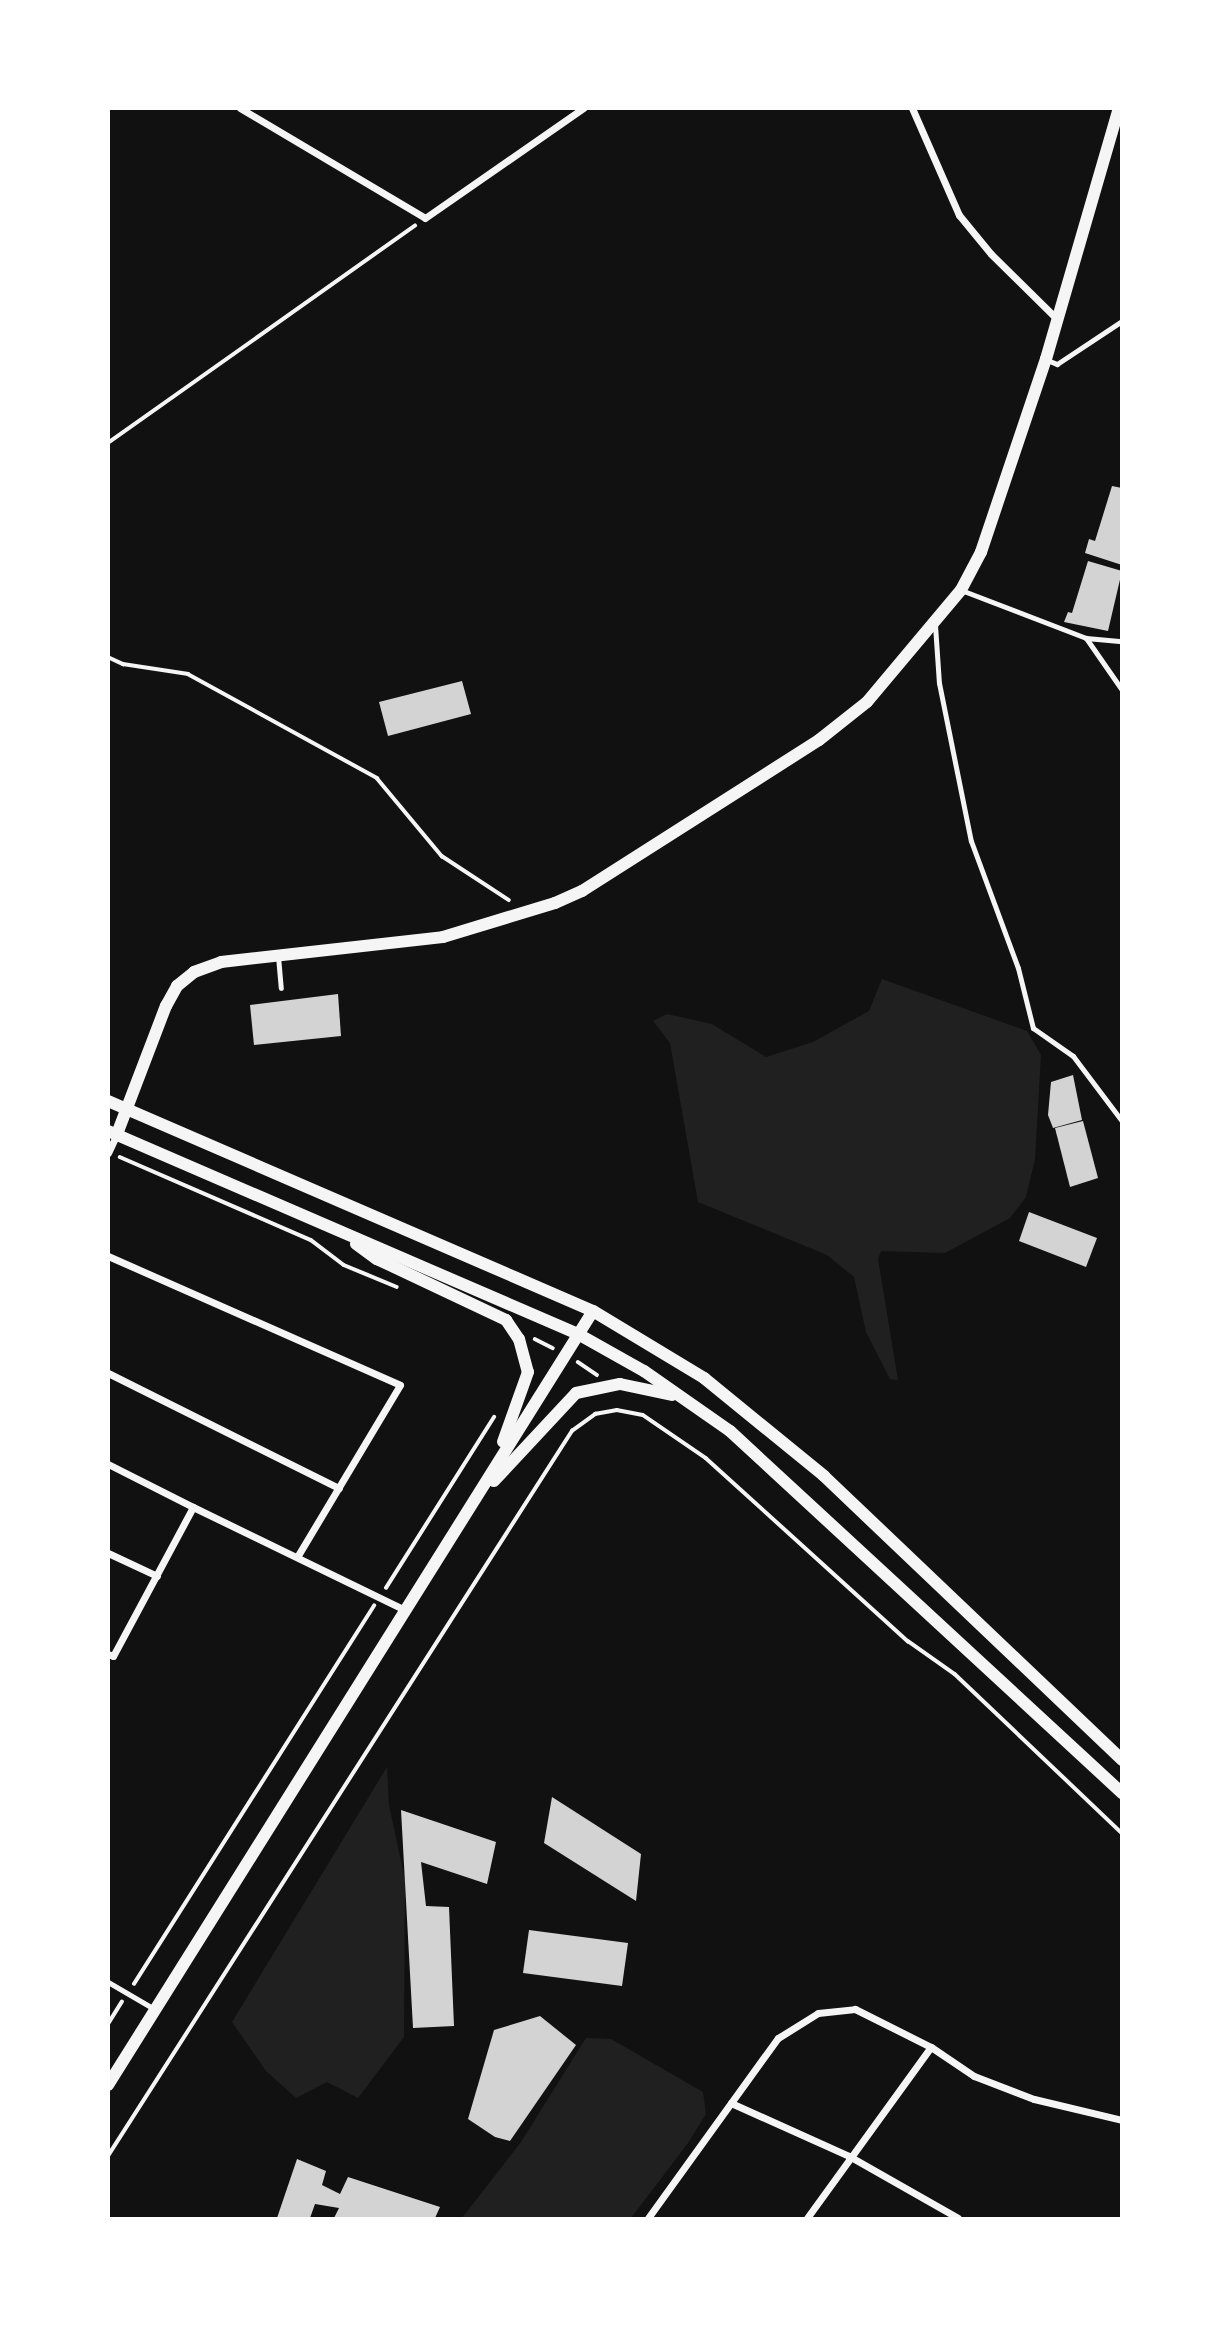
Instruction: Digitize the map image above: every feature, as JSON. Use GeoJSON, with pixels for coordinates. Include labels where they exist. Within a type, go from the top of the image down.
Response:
{"type":"FeatureCollection","features":[{"type":"Feature","properties":{"kind":"street"},"geometry":{"type":"LineString","coordinates":[[240,108],[425,218],[583,108]]}},
{"type":"Feature","properties":{"kind":"street"},"geometry":{"type":"LineString","coordinates":[[912,108],[959,215],[991,254],[1057,319]]}},
{"type":"Feature","properties":{"kind":"street"},"geometry":{"type":"LineString","coordinates":[[108,1153],[113,1133],[127,1108],[166,1006],[184,979],[207,965],[443,937],[528,913],[582,891],[819,740],[867,702],[961,590],[981,552],[1046,359],[1119,108]]}},
{"type":"Feature","properties":{"kind":"street"},"geometry":{"type":"LineString","coordinates":[[108,1101],[593,1311],[704,1378],[771,1429],[1122,1760]]}},
{"type":"Feature","properties":{"kind":"street"},"geometry":{"type":"LineString","coordinates":[[113,1133],[578,1334],[693,1404],[730,1431],[1122,1793]]}},
{"type":"Feature","properties":{"kind":"street"},"geometry":{"type":"LineString","coordinates":[[334,1229],[377,1259],[479,1303],[506,1320],[519,1339],[528,1372],[524,1392],[472,1504]]}},
{"type":"Feature","properties":{"kind":"street"},"geometry":{"type":"LineString","coordinates":[[108,1256],[400,1385],[297,1557]]}},
{"type":"Feature","properties":{"kind":"street"},"geometry":{"type":"LineString","coordinates":[[108,2085],[593,1311]]}},
{"type":"Feature","properties":{"kind":"street"},"geometry":{"type":"LineString","coordinates":[[108,1373],[339,1488]]}},
{"type":"Feature","properties":{"kind":"street"},"geometry":{"type":"LineString","coordinates":[[472,1504],[576,1394],[620,1384],[693,1404]]}},
{"type":"Feature","properties":{"kind":"street"},"geometry":{"type":"LineString","coordinates":[[108,1464],[405,1610]]}},
{"type":"Feature","properties":{"kind":"street"},"geometry":{"type":"LineString","coordinates":[[108,1654],[113,1656],[194,1507]]}},
{"type":"Feature","properties":{"kind":"street"},"geometry":{"type":"LineString","coordinates":[[108,1553],[157,1576]]}},
{"type":"Feature","properties":{"kind":"street"},"geometry":{"type":"LineString","coordinates":[[648,2218],[778,2038],[818,2013],[855,2009],[931,2047],[974,2076],[1010,2090],[1122,2120]]}},
{"type":"Feature","properties":{"kind":"street"},"geometry":{"type":"LineString","coordinates":[[807,2218],[849,2156],[931,2047]]}},
{"type":"Feature","properties":{"kind":"street"},"geometry":{"type":"LineString","coordinates":[[731,2103],[849,2156],[958,2218]]}},
{"type":"Feature","properties":{"kind":"lane"},"geometry":{"type":"LineString","coordinates":[[1046,359],[1057,363],[1122,321]]}},
{"type":"Feature","properties":{"kind":"lane"},"geometry":{"type":"LineString","coordinates":[[961,590],[1086,638],[1122,641]]}},
{"type":"Feature","properties":{"kind":"lane"},"geometry":{"type":"LineString","coordinates":[[934,624],[939,683],[971,841],[1018,968],[1033,1028],[1073,1056],[1122,1121]]}},
{"type":"Feature","properties":{"kind":"lane"},"geometry":{"type":"LineString","coordinates":[[1086,638],[1122,690]]}},
{"type":"Feature","properties":{"kind":"lane"},"geometry":{"type":"LineString","coordinates":[[278,956],[281,988]]}},
{"type":"Feature","properties":{"kind":"lane"},"geometry":{"type":"LineString","coordinates":[[108,1982],[156,2010]]}},
{"type":"Feature","properties":{"kind":"path"},"geometry":{"type":"LineString","coordinates":[[108,443],[425,218]]}},
{"type":"Feature","properties":{"kind":"path"},"geometry":{"type":"LineString","coordinates":[[108,656],[123,664],[188,674],[377,778],[442,856],[528,913]]}},
{"type":"Feature","properties":{"kind":"path"},"geometry":{"type":"LineString","coordinates":[[108,2156],[572,1431],[595,1414],[617,1409],[643,1415],[706,1458],[908,1641],[955,1674],[1122,1833]]}},
{"type":"Feature","properties":{"kind":"shaded area"},"geometry":{"type":"Polygon","coordinates":[[[882,979],[1027,1031],[1041,1055],[1035,1159],[1026,1197],[1010,1218],[945,1253],[881,1251],[878,1259],[898,1380],[890,1379],[866,1332],[854,1277],[827,1255],[698,1202],[670,1043],[653,1021],[667,1014],[712,1024],[766,1057],[813,1042],[869,1011],[882,979]]]}},
{"type":"Feature","properties":{"kind":"shaded area"},"geometry":{"type":"Polygon","coordinates":[[[387,1767],[389,1805],[405,1880],[404,2037],[358,2098],[327,2082],[296,2098],[266,2071],[232,2022],[387,1767]]]}},
{"type":"Feature","properties":{"kind":"shaded area"},"geometry":{"type":"Polygon","coordinates":[[[586,2038],[611,2039],[703,2092],[706,2114],[688,2143],[631,2218],[462,2218],[521,2142],[586,2038]]]}},
{"type":"Feature","properties":{"kind":"building"},"geometry":{"type":"Polygon","coordinates":[[[1112,486],[1122,488],[1122,565],[1085,553],[1089,539],[1095,541],[1112,486]]]}},
{"type":"Feature","properties":{"kind":"building"},"geometry":{"type":"Polygon","coordinates":[[[1088,561],[1122,571],[1108,631],[1064,622],[1068,612],[1072,613],[1088,561]]]}},
{"type":"Feature","properties":{"kind":"building"},"geometry":{"type":"Polygon","coordinates":[[[462,681],[471,714],[388,736],[379,702],[462,681]]]}},
{"type":"Feature","properties":{"kind":"building"},"geometry":{"type":"Polygon","coordinates":[[[338,994],[341,1036],[254,1045],[250,1005],[338,994]]]}},
{"type":"Feature","properties":{"kind":"building"},"geometry":{"type":"Polygon","coordinates":[[[1073,1075],[1082,1120],[1053,1128],[1048,1115],[1051,1082],[1073,1075]]]}},
{"type":"Feature","properties":{"kind":"building"},"geometry":{"type":"Polygon","coordinates":[[[1083,1121],[1098,1178],[1070,1187],[1055,1128],[1083,1121]]]}},
{"type":"Feature","properties":{"kind":"building"},"geometry":{"type":"Polygon","coordinates":[[[1029,1212],[1097,1238],[1086,1267],[1019,1241],[1029,1212]]]}},
{"type":"Feature","properties":{"kind":"building"},"geometry":{"type":"Polygon","coordinates":[[[552,1797],[641,1854],[636,1901],[544,1843],[552,1797]]]}},
{"type":"Feature","properties":{"kind":"building"},"geometry":{"type":"Polygon","coordinates":[[[401,1810],[496,1842],[487,1884],[421,1862],[426,1906],[449,1907],[454,2026],[413,2028],[401,1810]]]}},
{"type":"Feature","properties":{"kind":"building"},"geometry":{"type":"Polygon","coordinates":[[[529,1930],[628,1943],[622,1986],[523,1973],[529,1930]]]}},
{"type":"Feature","properties":{"kind":"building"},"geometry":{"type":"Polygon","coordinates":[[[540,2016],[576,2045],[510,2141],[495,2137],[468,2119],[494,2030],[540,2016]]]}},
{"type":"Feature","properties":{"kind":"building"},"geometry":{"type":"Polygon","coordinates":[[[297,2159],[326,2171],[322,2185],[340,2194],[348,2177],[440,2207],[435,2218],[334,2218],[339,2208],[315,2204],[310,2218],[277,2218],[297,2159]]]}}]}
